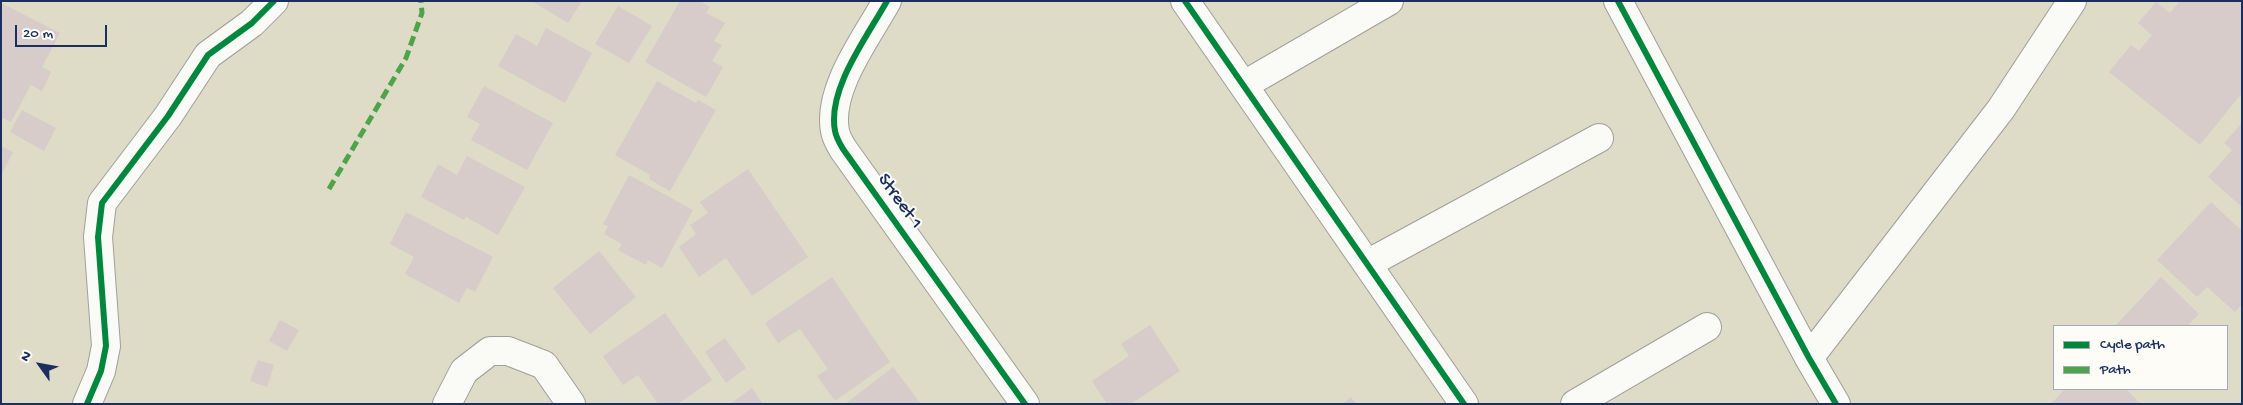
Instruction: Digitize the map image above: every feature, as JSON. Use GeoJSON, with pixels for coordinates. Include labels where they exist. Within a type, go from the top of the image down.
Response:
{"type":"FeatureCollection","features":[{"type":"Feature","properties":{"kind":"street"},"geometry":{"type":"LineString","coordinates":[[87,404],[101,371],[106,346],[98,237],[102,204],[168,116],[208,55],[252,23],[274,1]]}},
{"type":"Feature","properties":{"kind":"street","name":"Street 1"},"geometry":{"type":"LineString","coordinates":[[887,1],[839,87],[834,109],[835,132],[843,149],[1025,404]]}},
{"type":"Feature","properties":{"kind":"street"},"geometry":{"type":"LineString","coordinates":[[1185,1],[1464,404]]}},
{"type":"Feature","properties":{"kind":"street"},"geometry":{"type":"LineString","coordinates":[[1244,85],[1389,1]]}},
{"type":"Feature","properties":{"kind":"street"},"geometry":{"type":"LineString","coordinates":[[1618,1],[1809,358],[1836,404]]}},
{"type":"Feature","properties":{"kind":"street"},"geometry":{"type":"LineString","coordinates":[[1809,358],[2001,109],[2072,1]]}},
{"type":"Feature","properties":{"kind":"street"},"geometry":{"type":"LineString","coordinates":[[1367,264],[1599,138]]}},
{"type":"Feature","properties":{"kind":"street"},"geometry":{"type":"LineString","coordinates":[[1575,404],[1707,326]]}},
{"type":"Feature","properties":{"kind":"street"},"geometry":{"type":"LineString","coordinates":[[447,404],[464,371],[490,351],[508,351],[544,365],[571,404]]}},
{"type":"Feature","properties":{"kind":"building"},"geometry":{"type":"Polygon","coordinates":[[[532,1],[582,1],[568,23],[532,1]]]}},
{"type":"Feature","properties":{"kind":"building"},"geometry":{"type":"Polygon","coordinates":[[[680,1],[700,1],[710,7],[706,13],[725,23],[714,41],[722,45],[712,61],[723,67],[706,97],[645,62],[680,1]]]}},
{"type":"Feature","properties":{"kind":"building"},"geometry":{"type":"Polygon","coordinates":[[[2180,1],[2242,1],[2242,93],[2200,145],[2109,72],[2131,45],[2139,51],[2152,35],[2138,23],[2156,2],[2170,13],[2180,1]]]}},
{"type":"Feature","properties":{"kind":"building"},"geometry":{"type":"Polygon","coordinates":[[[1,3],[60,33],[42,67],[51,72],[42,91],[31,85],[11,122],[1,117],[1,3]]]}},
{"type":"Feature","properties":{"kind":"building"},"geometry":{"type":"Polygon","coordinates":[[[618,6],[652,26],[629,63],[595,44],[618,6]]]}},
{"type":"Feature","properties":{"kind":"building"},"geometry":{"type":"Polygon","coordinates":[[[546,28],[592,53],[565,103],[498,66],[516,34],[537,46],[546,28]]]}},
{"type":"Feature","properties":{"kind":"building"},"geometry":{"type":"Polygon","coordinates":[[[657,81],[696,103],[698,100],[716,110],[670,191],[649,179],[650,175],[615,155],[657,81]]]}},
{"type":"Feature","properties":{"kind":"building"},"geometry":{"type":"Polygon","coordinates":[[[484,86],[553,123],[527,170],[471,140],[480,124],[467,117],[484,86]]]}},
{"type":"Feature","properties":{"kind":"building"},"geometry":{"type":"Polygon","coordinates":[[[22,110],[56,128],[44,151],[10,132],[22,110]]]}},
{"type":"Feature","properties":{"kind":"building"},"geometry":{"type":"Polygon","coordinates":[[[2242,123],[2242,207],[2208,177],[2232,150],[2224,143],[2242,123]]]}},
{"type":"Feature","properties":{"kind":"building"},"geometry":{"type":"Polygon","coordinates":[[[1,146],[13,152],[1,176],[1,146]]]}},
{"type":"Feature","properties":{"kind":"building"},"geometry":{"type":"Polygon","coordinates":[[[467,156],[525,187],[498,235],[466,217],[464,220],[421,197],[438,164],[457,175],[467,156]]]}},
{"type":"Feature","properties":{"kind":"building"},"geometry":{"type":"Polygon","coordinates":[[[748,169],[808,257],[752,296],[726,258],[699,277],[679,247],[696,234],[690,225],[708,213],[700,202],[748,169]]]}},
{"type":"Feature","properties":{"kind":"building"},"geometry":{"type":"Polygon","coordinates":[[[629,175],[693,210],[662,268],[648,260],[646,265],[618,250],[622,244],[604,234],[608,226],[603,224],[629,175]]]}},
{"type":"Feature","properties":{"kind":"building"},"geometry":{"type":"Polygon","coordinates":[[[2211,202],[2242,231],[2242,304],[2235,312],[2207,287],[2197,297],[2157,260],[2211,202]]]}},
{"type":"Feature","properties":{"kind":"building"},"geometry":{"type":"Polygon","coordinates":[[[406,212],[493,257],[475,292],[467,288],[459,303],[405,274],[414,257],[390,244],[406,212]]]}},
{"type":"Feature","properties":{"kind":"building"},"geometry":{"type":"Polygon","coordinates":[[[599,251],[636,297],[590,334],[553,288],[599,251]]]}},
{"type":"Feature","properties":{"kind":"building"},"geometry":{"type":"Polygon","coordinates":[[[832,277],[890,362],[835,401],[817,376],[828,369],[800,329],[778,343],[765,323],[832,277]]]}},
{"type":"Feature","properties":{"kind":"building"},"geometry":{"type":"Polygon","coordinates":[[[2161,277],[2199,314],[2188,325],[2116,325],[2161,277]]]}},
{"type":"Feature","properties":{"kind":"building"},"geometry":{"type":"Polygon","coordinates":[[[665,313],[712,380],[678,404],[658,404],[638,375],[623,385],[603,356],[665,313]]]}},
{"type":"Feature","properties":{"kind":"building"},"geometry":{"type":"Polygon","coordinates":[[[280,320],[299,330],[287,351],[269,341],[280,320]]]}},
{"type":"Feature","properties":{"kind":"building"},"geometry":{"type":"Polygon","coordinates":[[[1150,325],[1180,371],[1131,404],[1107,404],[1092,381],[1129,356],[1121,344],[1150,325]]]}},
{"type":"Feature","properties":{"kind":"building"},"geometry":{"type":"Polygon","coordinates":[[[725,338],[746,368],[726,383],[705,352],[725,338]]]}},
{"type":"Feature","properties":{"kind":"building"},"geometry":{"type":"Polygon","coordinates":[[[258,360],[274,365],[267,387],[250,381],[258,360]]]}},
{"type":"Feature","properties":{"kind":"building"},"geometry":{"type":"Polygon","coordinates":[[[893,367],[921,404],[845,404],[893,367]]]}},
{"type":"Feature","properties":{"kind":"building"},"geometry":{"type":"Polygon","coordinates":[[[752,388],[763,404],[730,404],[752,388]]]}},
{"type":"Feature","properties":{"kind":"building"},"geometry":{"type":"Polygon","coordinates":[[[2064,390],[2127,390],[2141,404],[2051,404],[2064,390]]]}},
{"type":"Feature","properties":{"kind":"building"},"geometry":{"type":"Polygon","coordinates":[[[1351,397],[1356,404],[1342,404],[1351,397]]]}},
{"type":"Feature","properties":{"kind":"marked path"},"geometry":{"type":"LineString","coordinates":[[329,189],[406,58],[422,13],[421,1]]}},
{"type":"Feature","properties":{"kind":"cycle path"},"geometry":{"type":"LineString","coordinates":[[87,404],[101,371],[106,346],[98,237],[102,203],[168,116],[208,55],[252,23],[274,1]]}},
{"type":"Feature","properties":{"kind":"cycle path"},"geometry":{"type":"LineString","coordinates":[[887,1],[843,81],[834,115],[836,136],[843,149],[1025,404]]}},
{"type":"Feature","properties":{"kind":"cycle path"},"geometry":{"type":"LineString","coordinates":[[1185,1],[1464,404]]}},
{"type":"Feature","properties":{"kind":"cycle path"},"geometry":{"type":"LineString","coordinates":[[1618,1],[1809,358],[1836,404]]}}]}
